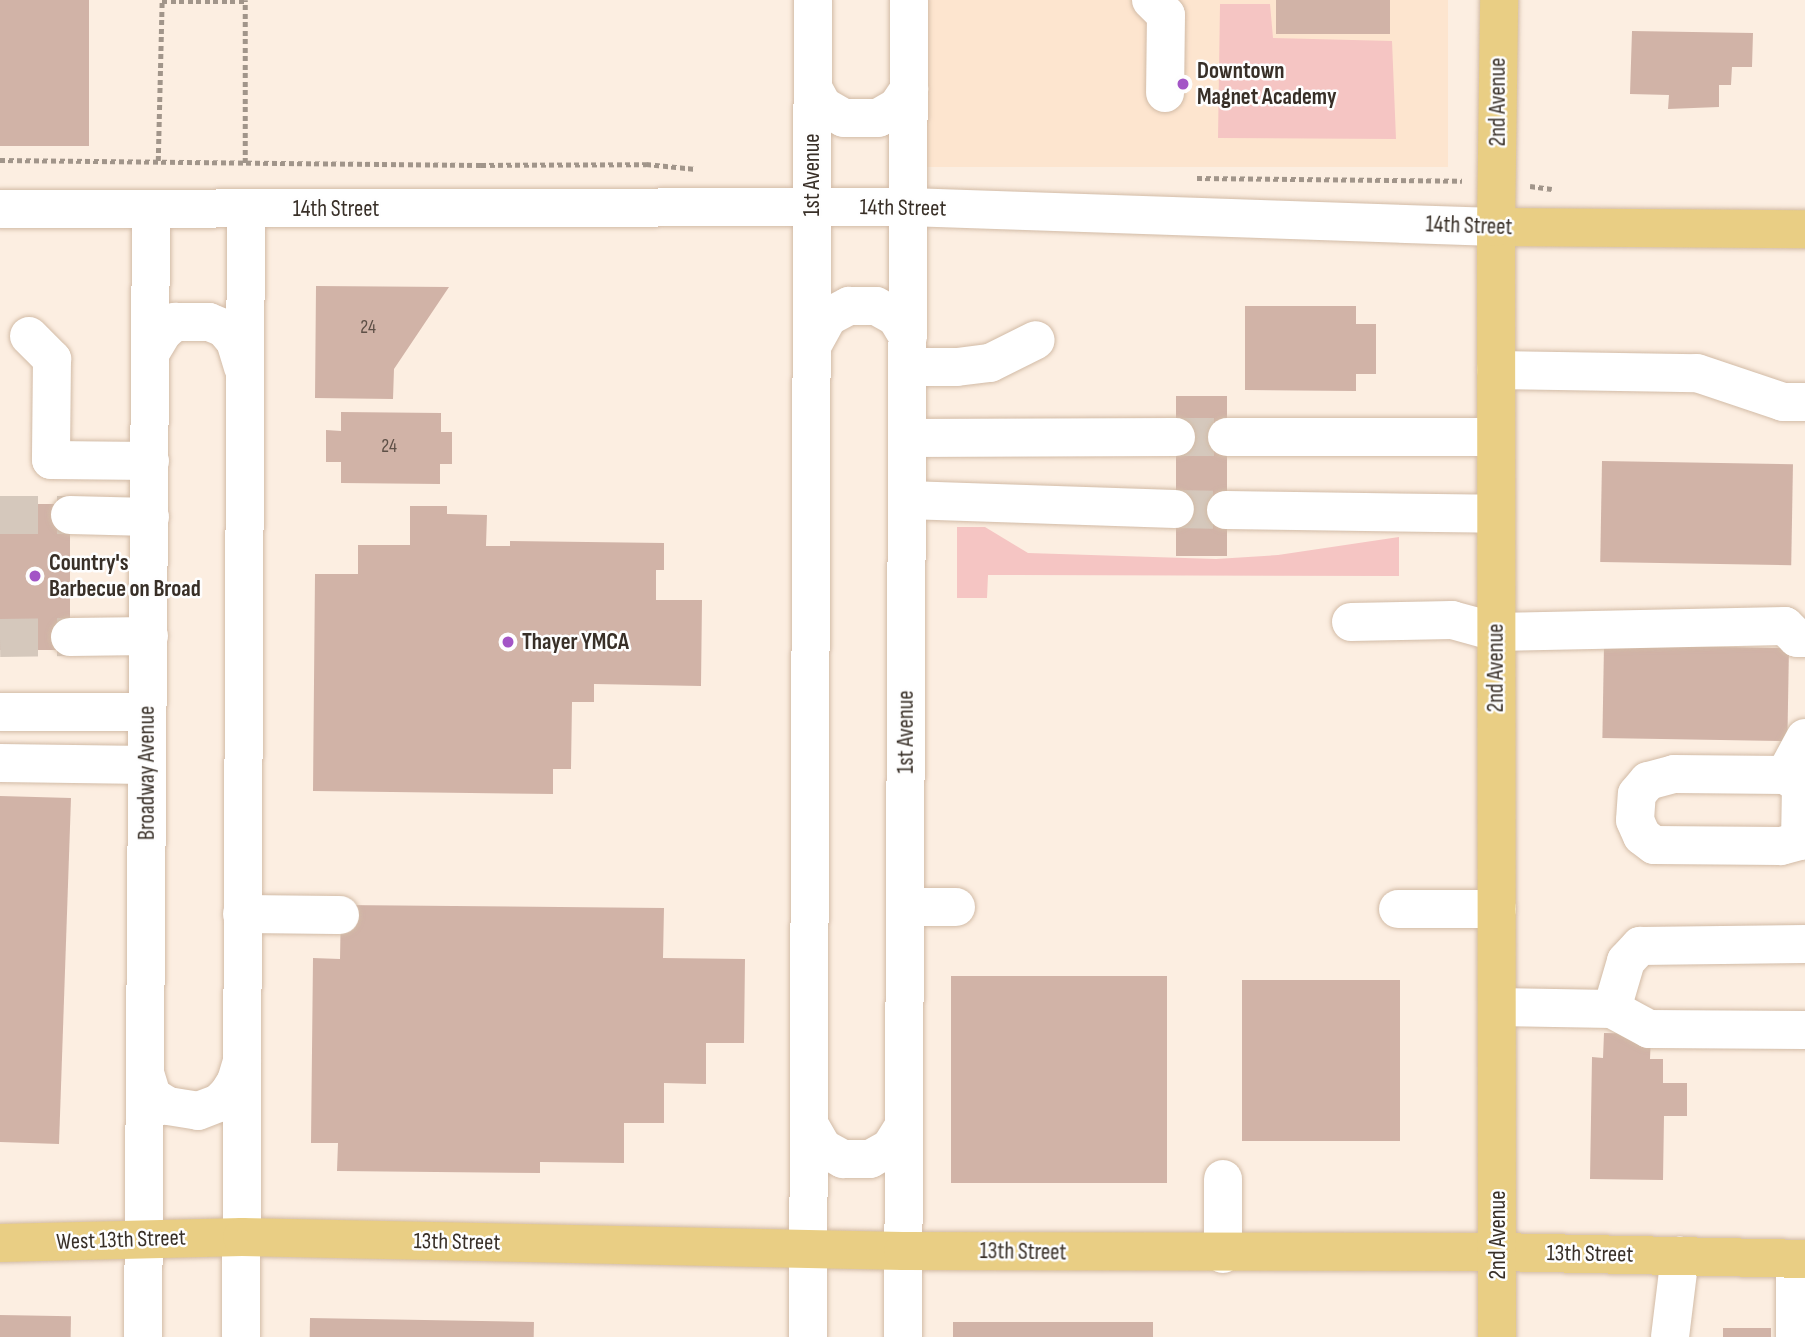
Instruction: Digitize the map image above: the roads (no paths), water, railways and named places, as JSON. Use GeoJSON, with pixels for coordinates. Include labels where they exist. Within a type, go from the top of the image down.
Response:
{"type":"FeatureCollection","features":[{"type":"Feature","properties":{"kind":"main road","name":"2nd Avenue"},"geometry":{"type":"LineString","coordinates":[[1497,1337],[1496,227],[1499,0]]}},
{"type":"Feature","properties":{"kind":"main road","name":"14th Street"},"geometry":{"type":"LineString","coordinates":[[1496,227],[1805,229]]}},
{"type":"Feature","properties":{"kind":"main road","name":"13th Street"},"geometry":{"type":"LineString","coordinates":[[242,1237],[904,1251],[1223,1254],[1498,1252],[1800,1259]]}},
{"type":"Feature","properties":{"kind":"main road","name":"West 13th Street"},"geometry":{"type":"LineString","coordinates":[[0,1244],[242,1237]]}},
{"type":"Feature","properties":{"kind":"street","name":"1st Avenue"},"geometry":{"type":"LineString","coordinates":[[808,1337],[813,0]]}},
{"type":"Feature","properties":{"kind":"street","name":"1st Avenue"},"geometry":{"type":"LineString","coordinates":[[903,1337],[909,0]]}},
{"type":"Feature","properties":{"kind":"street"},"geometry":{"type":"LineString","coordinates":[[1151,0],[1166,15],[1165,93]]}},
{"type":"Feature","properties":{"kind":"street","name":"1st Avenue"},"geometry":{"type":"LineString","coordinates":[[813,88],[823,106],[844,118],[878,118],[897,107],[909,89]]}},
{"type":"Feature","properties":{"kind":"street","name":"14th Street"},"geometry":{"type":"LineString","coordinates":[[0,209],[908,207],[1496,227]]}},
{"type":"Feature","properties":{"kind":"street","name":"Broadway Avenue"},"geometry":{"type":"LineString","coordinates":[[143,1337],[151,209]]}},
{"type":"Feature","properties":{"kind":"street"},"geometry":{"type":"LineString","coordinates":[[242,1337],[246,209]]}},
{"type":"Feature","properties":{"kind":"street"},"geometry":{"type":"LineString","coordinates":[[812,346],[828,317],[849,306],[876,306],[896,317],[908,352],[957,367],[990,363],[1037,340]]}},
{"type":"Feature","properties":{"kind":"street"},"geometry":{"type":"LineString","coordinates":[[151,352],[163,332],[175,322],[209,322],[224,328],[235,341],[244,369]]}},
{"type":"Feature","properties":{"kind":"street"},"geometry":{"type":"LineString","coordinates":[[29,336],[52,359],[51,460],[150,461]]}},
{"type":"Feature","properties":{"kind":"street"},"geometry":{"type":"LineString","coordinates":[[1496,370],[1697,373],[1783,402],[1805,402]]}},
{"type":"Feature","properties":{"kind":"street"},"geometry":{"type":"LineString","coordinates":[[907,438],[1176,437]]}},
{"type":"Feature","properties":{"kind":"street"},"geometry":{"type":"LineString","coordinates":[[1227,437],[1496,437]]}},
{"type":"Feature","properties":{"kind":"street"},"geometry":{"type":"LineString","coordinates":[[907,500],[1175,509]]}},
{"type":"Feature","properties":{"kind":"street"},"geometry":{"type":"LineString","coordinates":[[1226,510],[1496,514]]}},
{"type":"Feature","properties":{"kind":"street"},"geometry":{"type":"LineString","coordinates":[[70,515],[150,517]]}},
{"type":"Feature","properties":{"kind":"street"},"geometry":{"type":"LineString","coordinates":[[1351,622],[1452,620],[1496,632],[1785,626],[1797,638],[1805,638]]}},
{"type":"Feature","properties":{"kind":"street"},"geometry":{"type":"LineString","coordinates":[[70,637],[149,636]]}},
{"type":"Feature","properties":{"kind":"street"},"geometry":{"type":"LineString","coordinates":[[0,712],[147,712]]}},
{"type":"Feature","properties":{"kind":"street"},"geometry":{"type":"LineString","coordinates":[[1785,775],[1805,738]]}},
{"type":"Feature","properties":{"kind":"street"},"geometry":{"type":"LineString","coordinates":[[0,763],[147,765]]}},
{"type":"Feature","properties":{"kind":"street"},"geometry":{"type":"LineString","coordinates":[[905,907],[956,907]]}},
{"type":"Feature","properties":{"kind":"street"},"geometry":{"type":"LineString","coordinates":[[1398,909],[1497,909]]}},
{"type":"Feature","properties":{"kind":"street"},"geometry":{"type":"LineString","coordinates":[[242,914],[340,915]]}},
{"type":"Feature","properties":{"kind":"street"},"geometry":{"type":"LineString","coordinates":[[1612,1009],[1626,961],[1640,946],[1805,944]]}},
{"type":"Feature","properties":{"kind":"street"},"geometry":{"type":"LineString","coordinates":[[1497,1007],[1612,1009],[1649,1028],[1805,1030]]}},
{"type":"Feature","properties":{"kind":"street"},"geometry":{"type":"LineString","coordinates":[[145,1073],[152,1096],[168,1107],[198,1111],[219,1103],[228,1094],[236,1081],[242,1057]]}},
{"type":"Feature","properties":{"kind":"street"},"geometry":{"type":"LineString","coordinates":[[809,1124],[823,1148],[843,1160],[870,1160],[890,1148],[904,1126]]}},
{"type":"Feature","properties":{"kind":"street"},"geometry":{"type":"LineString","coordinates":[[1223,1179],[1223,1254]]}},
{"type":"Feature","properties":{"kind":"street"},"geometry":{"type":"LineString","coordinates":[[1670,1337],[1680,1256]]}},
{"type":"Feature","properties":{"kind":"street"},"geometry":{"type":"LineString","coordinates":[[1795,1337],[1800,1259]]}},
{"type":"Feature","properties":{"kind":"tunnel"},"geometry":{"type":"LineString","coordinates":[[1176,437],[1227,437]]}},
{"type":"Feature","properties":{"kind":"tunnel"},"geometry":{"type":"LineString","coordinates":[[1175,509],[1226,510]]}},
{"type":"Feature","properties":{"kind":"tunnel"},"geometry":{"type":"LineString","coordinates":[[0,515],[70,515]]}},
{"type":"Feature","properties":{"kind":"tunnel"},"geometry":{"type":"LineString","coordinates":[[0,638],[70,637]]}},
{"type":"Feature","properties":{"kind":"place","name":"Downtown Magnet Academy"},"geometry":{"type":"Point","coordinates":[1183,84]}},
{"type":"Feature","properties":{"kind":"place","name":"Country's Barbecue on Broad"},"geometry":{"type":"Point","coordinates":[35,576]}},
{"type":"Feature","properties":{"kind":"place","name":"Thayer YMCA"},"geometry":{"type":"Point","coordinates":[508,642]}}]}
